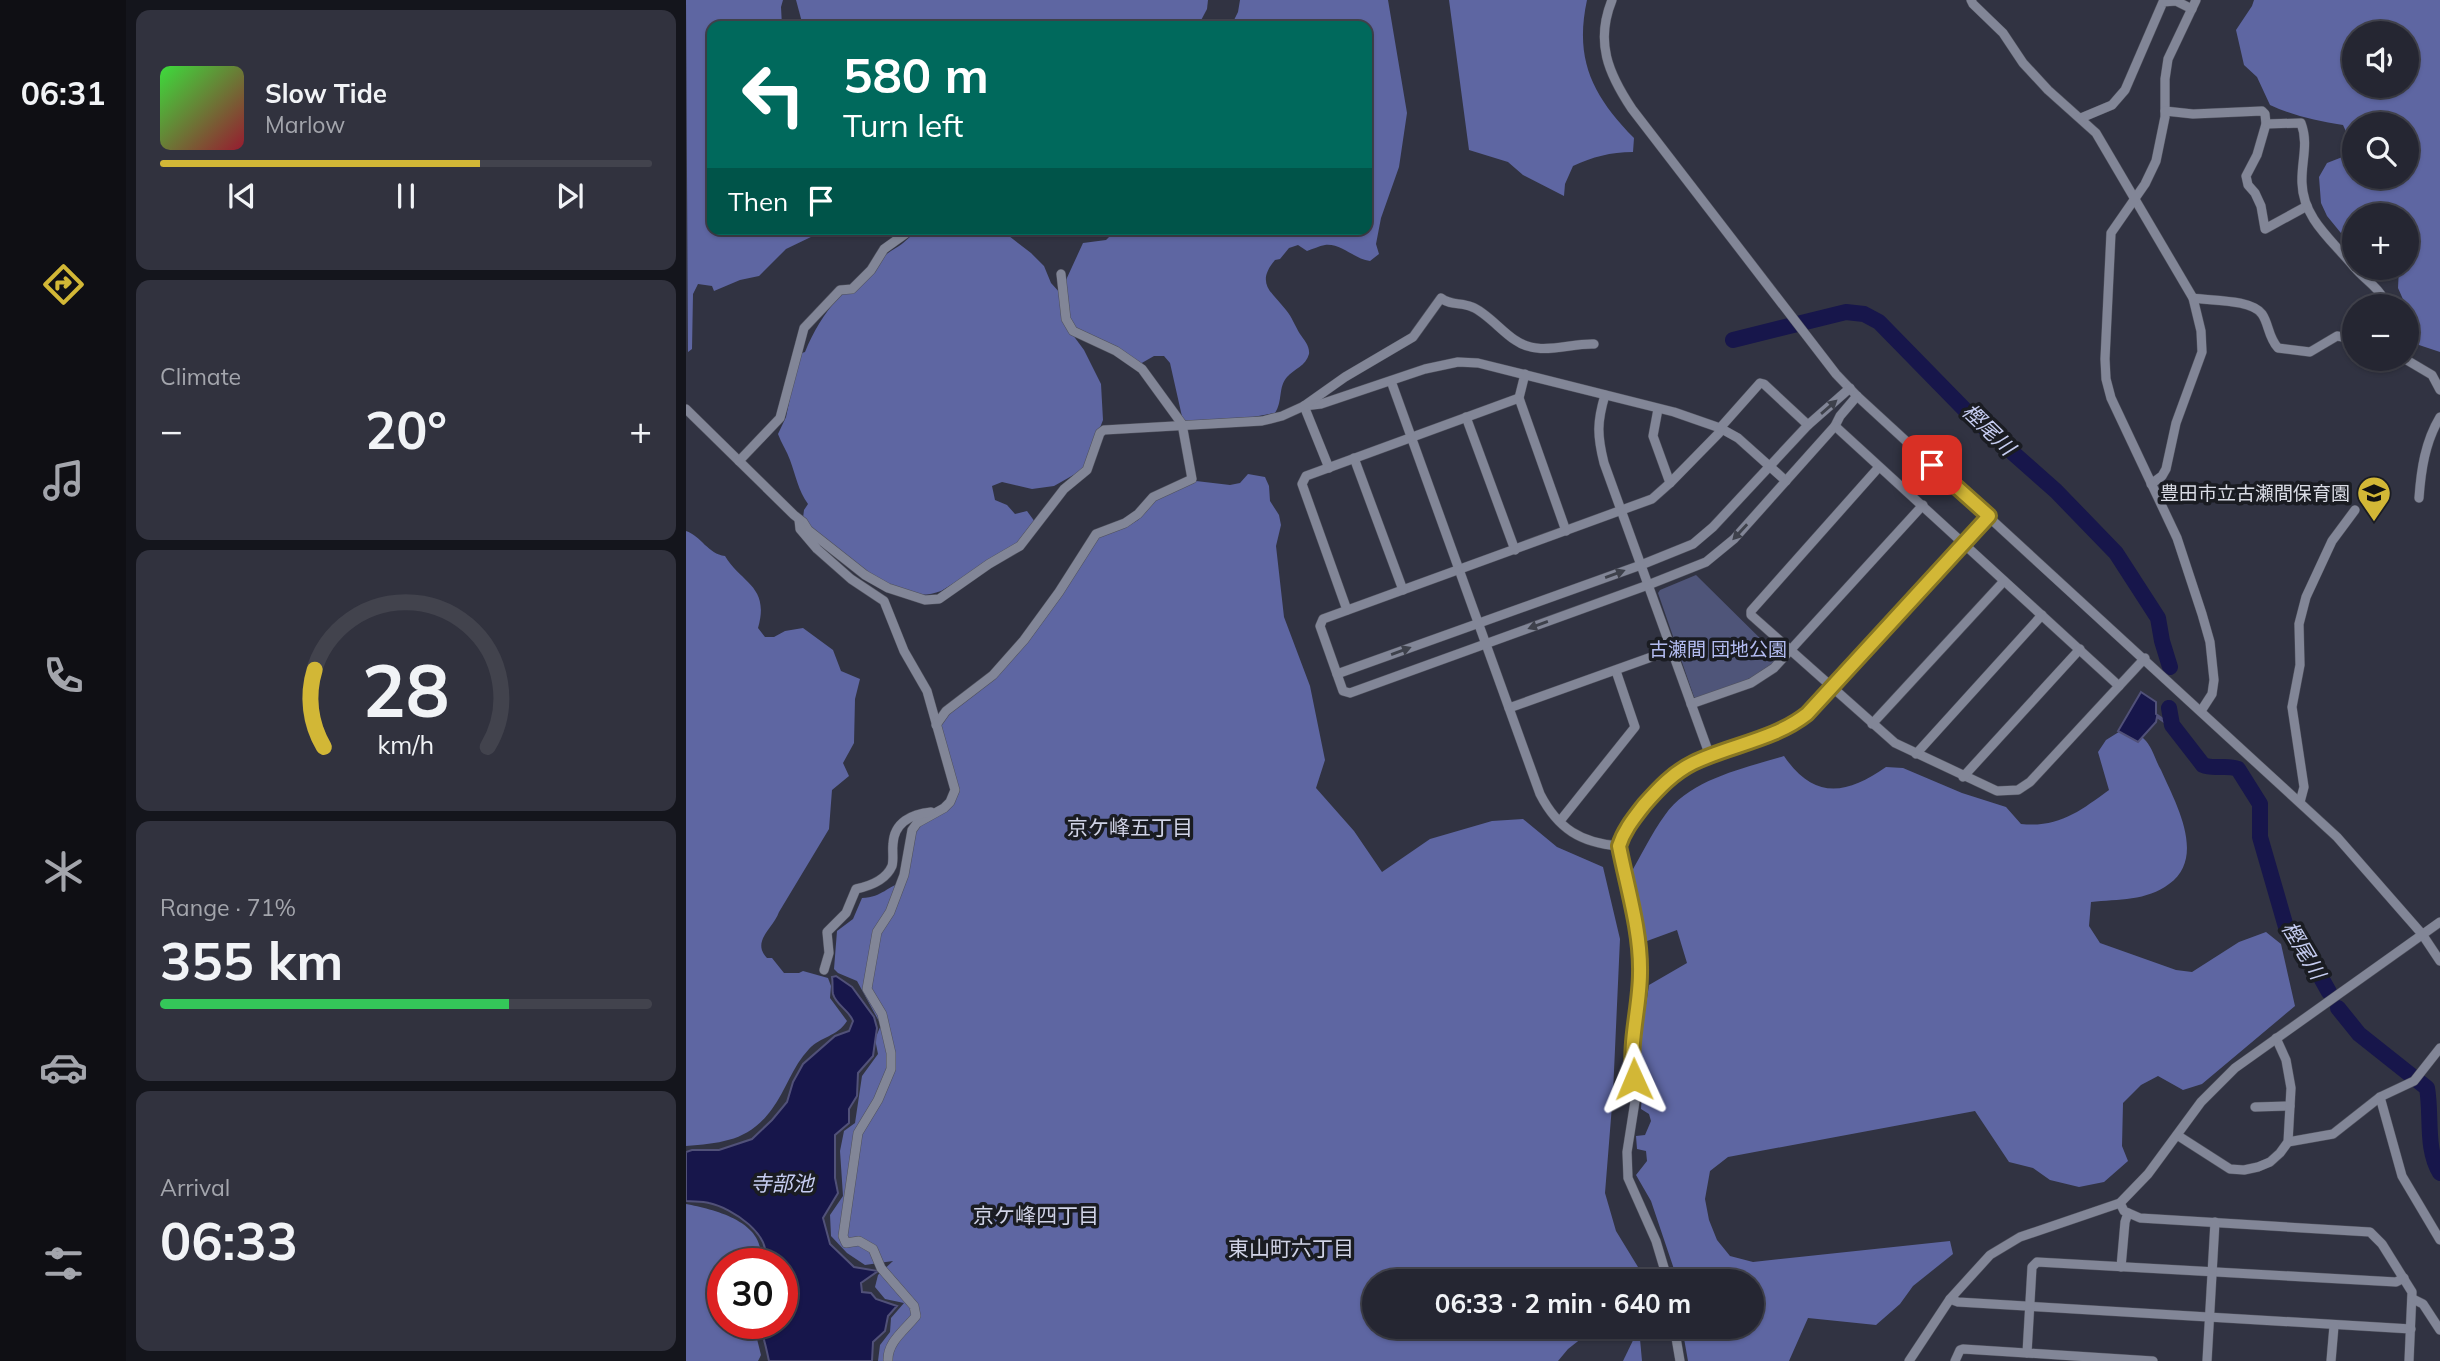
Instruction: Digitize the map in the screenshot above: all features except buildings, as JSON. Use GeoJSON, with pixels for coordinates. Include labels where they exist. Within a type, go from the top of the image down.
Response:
{"type":"FeatureCollection","features":[{"type":"Feature","properties":{"kind":"street"},"geometry":{"type":"LineString","coordinates":[[1612,0],[1603,36],[1615,83],[1826,361],[1857,396],[2358,858],[2422,934],[2440,961]]}},
{"type":"Feature","properties":{"kind":"street"},"geometry":{"type":"LineString","coordinates":[[1971,0],[2003,33],[2023,63],[2048,90],[2096,133],[2193,298],[2201,331],[2202,352],[2178,416],[2166,469],[2162,476],[2151,484]]}},
{"type":"Feature","properties":{"kind":"street"},"geometry":{"type":"LineString","coordinates":[[2081,117],[2112,106],[2126,90],[2163,2],[2194,4],[2168,59],[2165,111],[2156,160],[2135,199],[2111,233],[2106,379],[2111,398],[2182,552],[2210,642],[2214,687],[2209,701],[2201,711]]}},
{"type":"Feature","properties":{"kind":"street"},"geometry":{"type":"LineString","coordinates":[[2165,111],[2193,114],[2262,111],[2266,124],[2257,155],[2246,176],[2248,185],[2261,206],[2265,229],[2307,206]]}},
{"type":"Feature","properties":{"kind":"street"},"geometry":{"type":"LineString","coordinates":[[2266,124],[2301,123],[2306,146],[2301,184],[2307,206],[2316,224],[2342,253]]}},
{"type":"Feature","properties":{"kind":"street"},"geometry":{"type":"LineString","coordinates":[[739,461],[780,418],[804,328],[840,290],[852,289],[871,270],[884,249],[904,235]]}},
{"type":"Feature","properties":{"kind":"street"},"geometry":{"type":"LineString","coordinates":[[936,725],[946,711],[993,675],[1024,640],[1096,534],[1125,523],[1138,514],[1153,497],[1192,479],[1182,425],[1142,369],[1116,351],[1073,331],[1066,319],[1061,274]]}},
{"type":"Feature","properties":{"kind":"street"},"geometry":{"type":"LineString","coordinates":[[2364,280],[2381,294]]}},
{"type":"Feature","properties":{"kind":"street"},"geometry":{"type":"LineString","coordinates":[[686,409],[808,530],[865,575],[888,588],[925,600],[939,599],[1020,546],[1064,489],[1087,470],[1100,433],[1104,430],[1269,421],[1304,406],[1345,377],[1413,337],[1441,298],[1448,303],[1473,307],[1520,344],[1545,350],[1577,343],[1594,344]]}},
{"type":"Feature","properties":{"kind":"street"},"geometry":{"type":"LineString","coordinates":[[2193,298],[2245,304],[2255,308],[2262,314],[2271,340],[2278,348],[2310,352],[2337,336],[2342,337]]}},
{"type":"Feature","properties":{"kind":"street"},"geometry":{"type":"LineString","coordinates":[[1304,406],[1321,404],[1425,369],[1458,362],[1478,363],[1658,409],[1720,428],[1738,438],[1786,481]]}},
{"type":"Feature","properties":{"kind":"street"},"geometry":{"type":"LineString","coordinates":[[2419,367],[2432,375],[2440,390]]}},
{"type":"Feature","properties":{"kind":"street"},"geometry":{"type":"LineString","coordinates":[[1525,374],[1519,398],[1566,531]]}},
{"type":"Feature","properties":{"kind":"street"},"geometry":{"type":"LineString","coordinates":[[1391,381],[1541,794],[1568,830],[1588,841],[1619,846]]}},
{"type":"Feature","properties":{"kind":"street"},"geometry":{"type":"LineString","coordinates":[[1808,425],[1760,383],[1720,428],[1719,433],[1652,499],[1323,619],[1319,623],[1343,691],[1350,693],[1698,567],[1734,539],[1835,426],[1857,396]]}},
{"type":"Feature","properties":{"kind":"street"},"geometry":{"type":"LineString","coordinates":[[1337,674],[1684,548],[1702,537],[1808,425],[1850,388]]}},
{"type":"Feature","properties":{"kind":"street"},"geometry":{"type":"LineString","coordinates":[[1605,395],[1598,418],[1598,438],[1604,463],[1710,756]]}},
{"type":"Feature","properties":{"kind":"street"},"geometry":{"type":"LineString","coordinates":[[1347,610],[1302,484],[1306,476],[1519,398]]}},
{"type":"Feature","properties":{"kind":"street"},"geometry":{"type":"LineString","coordinates":[[1304,406],[1329,468]]}},
{"type":"Feature","properties":{"kind":"street"},"geometry":{"type":"LineString","coordinates":[[1658,409],[1653,436],[1670,484]]}},
{"type":"Feature","properties":{"kind":"street"},"geometry":{"type":"LineString","coordinates":[[1466,417],[1515,550]]}},
{"type":"Feature","properties":{"kind":"street"},"geometry":{"type":"LineString","coordinates":[[2419,498],[2426,448],[2440,417]]}},
{"type":"Feature","properties":{"kind":"street"},"geometry":{"type":"LineString","coordinates":[[1835,426],[2119,686]]}},
{"type":"Feature","properties":{"kind":"street"},"geometry":{"type":"LineString","coordinates":[[1354,458],[1403,590]]}},
{"type":"Feature","properties":{"kind":"street"},"geometry":{"type":"LineString","coordinates":[[1879,467],[1752,608],[1751,615],[1888,739],[1997,792],[2022,787],[2030,782],[2145,659]]}},
{"type":"Feature","properties":{"kind":"street"},"geometry":{"type":"LineString","coordinates":[[1691,704],[1762,677],[1791,652],[1923,505]]}},
{"type":"Feature","properties":{"kind":"street"},"geometry":{"type":"LineString","coordinates":[[2300,802],[2304,787],[2292,707],[2300,665],[2298,624],[2306,597],[2332,541],[2355,510]]}},
{"type":"Feature","properties":{"kind":"street"},"geometry":{"type":"LineString","coordinates":[[1664,1269],[1656,1241],[1628,1178],[1627,1152],[1636,1095],[1632,1064],[1640,965],[1619,846],[1625,830],[1665,782],[1683,769],[1710,756],[1776,733],[1812,710],[1989,516]]}},
{"type":"Feature","properties":{"kind":"street"},"geometry":{"type":"LineString","coordinates":[[799,520],[800,529],[817,549],[852,579],[884,601],[904,651],[927,691],[955,790],[950,802],[917,823],[912,830],[898,895],[877,932],[867,989],[882,1014],[891,1053],[891,1069],[878,1100],[859,1133],[843,1236],[846,1243],[859,1241],[873,1249],[881,1268],[914,1306],[916,1316],[895,1338],[887,1353],[888,1361]]}},
{"type":"Feature","properties":{"kind":"street"},"geometry":{"type":"LineString","coordinates":[[1872,724],[2004,581]]}},
{"type":"Feature","properties":{"kind":"street"},"geometry":{"type":"LineString","coordinates":[[1916,754],[2042,615]]}},
{"type":"Feature","properties":{"kind":"street"},"geometry":{"type":"LineString","coordinates":[[1963,777],[2080,649]]}},
{"type":"Feature","properties":{"kind":"street"},"geometry":{"type":"LineString","coordinates":[[1509,708],[1671,650]]}},
{"type":"Feature","properties":{"kind":"street"},"geometry":{"type":"LineString","coordinates":[[1560,821],[1635,725],[1616,671]]}},
{"type":"Feature","properties":{"kind":"street"},"geometry":{"type":"LineString","coordinates":[[824,970],[829,953],[827,932],[846,914],[856,889],[869,886],[885,877],[892,865],[893,840],[897,828],[905,819],[915,814],[936,812]]}},
{"type":"Feature","properties":{"kind":"street"},"geometry":{"type":"LineString","coordinates":[[1909,1361],[1950,1299],[1983,1261],[2003,1245],[2020,1237],[2120,1203],[2138,1186],[2212,1089],[2235,1068],[2440,922]]}},
{"type":"Feature","properties":{"kind":"street"},"geometry":{"type":"LineString","coordinates":[[2177,1136],[2230,1169],[2244,1170],[2270,1162],[2280,1153],[2288,1142],[2291,1088],[2286,1060],[2276,1038]]}},
{"type":"Feature","properties":{"kind":"street"},"geometry":{"type":"LineString","coordinates":[[2288,1142],[2333,1134],[2380,1097],[2417,1077],[2440,1048]]}},
{"type":"Feature","properties":{"kind":"street"},"geometry":{"type":"LineString","coordinates":[[2380,1097],[2402,1175],[2440,1240]]}},
{"type":"Feature","properties":{"kind":"street"},"geometry":{"type":"LineString","coordinates":[[2255,1107],[2290,1106]]}},
{"type":"Feature","properties":{"kind":"street"},"geometry":{"type":"LineString","coordinates":[[2120,1203],[2128,1213],[2140,1218],[2370,1232],[2382,1244],[2412,1292],[2409,1361]]}},
{"type":"Feature","properties":{"kind":"street"},"geometry":{"type":"LineString","coordinates":[[2121,1267],[2128,1213]]}},
{"type":"Feature","properties":{"kind":"street"},"geometry":{"type":"LineString","coordinates":[[2207,1361],[2215,1222]]}},
{"type":"Feature","properties":{"kind":"street"},"geometry":{"type":"LineString","coordinates":[[2027,1353],[2032,1266],[2037,1262],[2396,1282],[2404,1278]]}},
{"type":"Feature","properties":{"kind":"street"},"geometry":{"type":"LineString","coordinates":[[1950,1299],[1958,1302],[2030,1307],[2411,1329]]}},
{"type":"Feature","properties":{"kind":"street"},"geometry":{"type":"LineString","coordinates":[[2413,1299],[2423,1304],[2440,1330]]}},
{"type":"Feature","properties":{"kind":"street"},"geometry":{"type":"LineString","coordinates":[[2332,1361],[2334,1326]]}},
{"type":"Feature","properties":{"kind":"street"},"geometry":{"type":"LineString","coordinates":[[1676,1339],[1679,1361]]}},
{"type":"Feature","properties":{"kind":"street"},"geometry":{"type":"LineString","coordinates":[[1955,1361],[1963,1349],[2153,1361]]}},
{"type":"Feature","properties":{"kind":"green space","name":"古瀬間 団地公園"},"geometry":{"type":"Polygon","coordinates":[[[1696,575],[1779,657],[1761,672],[1697,699],[1694,697],[1658,593],[1696,575]]]}},
{"type":"Feature","properties":{"kind":"shaded area"},"geometry":{"type":"Polygon","coordinates":[[[686,0],[783,0],[782,21],[707,21],[707,235],[814,235],[786,249],[759,276],[740,280],[714,291],[712,286],[698,284],[693,294],[692,349],[688,352],[686,0]]]}},
{"type":"Feature","properties":{"kind":"shaded area"},"geometry":{"type":"Polygon","coordinates":[[[796,0],[1208,0],[1201,21],[802,21],[796,0]]]}},
{"type":"Feature","properties":{"kind":"shaded area"},"geometry":{"type":"Polygon","coordinates":[[[1240,0],[1388,0],[1407,113],[1399,167],[1381,218],[1376,244],[1379,254],[1370,261],[1331,245],[1307,251],[1298,245],[1289,248],[1269,268],[1266,275],[1268,287],[1290,316],[1309,351],[1305,362],[1284,381],[1275,413],[1183,421],[1170,363],[1164,356],[1154,356],[1140,364],[1073,327],[1066,310],[1066,280],[1083,243],[1106,240],[1111,235],[1372,235],[1372,21],[1234,21],[1240,0]]]}},
{"type":"Feature","properties":{"kind":"shaded area"},"geometry":{"type":"Polygon","coordinates":[[[1449,0],[1587,0],[1583,41],[1590,76],[1608,107],[1634,138],[1633,152],[1602,156],[1573,166],[1565,184],[1564,196],[1523,175],[1508,162],[1469,150],[1449,0]]]}},
{"type":"Feature","properties":{"kind":"shaded area"},"geometry":{"type":"Polygon","coordinates":[[[2254,0],[2440,0],[2440,352],[2419,345],[2419,294],[2401,294],[2398,288],[2398,280],[2419,280],[2419,203],[2342,203],[2342,234],[2327,216],[2321,203],[2319,177],[2327,163],[2342,157],[2342,189],[2419,189],[2419,112],[2342,112],[2342,125],[2306,118],[2270,105],[2257,77],[2244,65],[2236,30],[2254,0]]]}},
{"type":"Feature","properties":{"kind":"shaded area"},"geometry":{"type":"Polygon","coordinates":[[[912,235],[1008,235],[1031,253],[1044,266],[1051,283],[1061,294],[1067,327],[1084,350],[1101,384],[1103,420],[1084,469],[1054,486],[1032,489],[1002,482],[992,486],[995,500],[1007,505],[1015,514],[1027,511],[1035,522],[1019,544],[941,591],[921,595],[901,589],[870,573],[838,552],[812,529],[803,518],[808,504],[778,434],[786,417],[799,354],[805,352],[822,320],[843,292],[870,267],[912,235]]]}},
{"type":"Feature","properties":{"kind":"shaded area"},"geometry":{"type":"Polygon","coordinates":[[[1248,474],[1265,477],[1270,501],[1279,515],[1281,525],[1276,546],[1284,617],[1310,686],[1325,760],[1316,788],[1354,831],[1382,872],[1430,839],[1492,821],[1523,819],[1557,847],[1603,867],[1620,939],[1605,1193],[1616,1231],[1638,1269],[1362,1269],[1362,1339],[1581,1339],[1558,1361],[878,1361],[880,1345],[890,1332],[891,1318],[904,1303],[885,1299],[875,1287],[878,1275],[893,1261],[865,1265],[847,1253],[831,1236],[830,1215],[843,1196],[840,1151],[844,1131],[855,1123],[862,1076],[878,1054],[875,1039],[881,1025],[857,981],[834,969],[837,931],[853,919],[862,898],[875,896],[904,882],[913,831],[956,797],[939,728],[947,712],[986,685],[1096,537],[1128,526],[1138,520],[1157,499],[1196,481],[1230,485],[1240,483],[1248,474]]]}},
{"type":"Feature","properties":{"kind":"shaded area"},"geometry":{"type":"Polygon","coordinates":[[[686,531],[714,552],[725,556],[752,587],[760,603],[758,628],[765,637],[803,628],[833,650],[841,671],[860,679],[855,699],[854,743],[843,763],[849,776],[832,790],[829,829],[762,940],[761,946],[767,958],[772,958],[784,973],[803,971],[828,978],[831,986],[830,998],[847,1021],[839,1030],[809,1049],[772,1109],[754,1128],[723,1141],[686,1146],[686,531]]]}},
{"type":"Feature","properties":{"kind":"shaded area"},"geometry":{"type":"Polygon","coordinates":[[[2122,730],[2141,736],[2146,741],[2180,813],[2187,845],[2186,859],[2180,873],[2160,890],[2132,898],[2091,902],[2089,926],[2100,943],[2176,970],[2192,972],[2239,942],[2266,932],[2281,944],[2295,1006],[2202,1084],[2183,1090],[2158,1076],[2141,1085],[2123,1103],[2122,1146],[2128,1161],[2104,1182],[2079,1187],[2050,1180],[2033,1168],[2009,1162],[1975,1111],[1728,1157],[1710,1171],[1705,1199],[1717,1240],[1730,1256],[1753,1262],[1950,1241],[1953,1254],[1913,1286],[1900,1304],[1876,1325],[1808,1318],[1789,1361],[1688,1361],[1684,1339],[1764,1339],[1764,1269],[1674,1269],[1651,1201],[1636,1175],[1647,1161],[1646,1151],[1637,1149],[1636,1136],[1645,1135],[1651,1121],[1649,1114],[1641,1109],[1642,1094],[1637,1064],[1649,985],[1687,963],[1677,930],[1647,941],[1629,876],[1660,822],[1676,803],[1703,784],[1736,770],[1784,756],[1807,780],[1831,789],[1857,783],[1886,767],[1903,768],[1962,793],[2006,807],[2021,824],[2035,825],[2058,821],[2109,790],[2098,752],[2106,740],[2122,730]]]}},
{"type":"Feature","properties":{"kind":"shaded area"},"geometry":{"type":"Polygon","coordinates":[[[686,1204],[725,1214],[748,1228],[756,1237],[760,1248],[707,1248],[707,1339],[757,1339],[761,1355],[758,1361],[686,1361],[686,1204]]]}},
{"type":"Feature","properties":{"kind":"shaded area"},"geometry":{"type":"Polygon","coordinates":[[[1634,1339],[1640,1339],[1642,1361],[1623,1361],[1634,1339]]]}},
{"type":"Feature","properties":{"kind":"water"},"geometry":{"type":"Polygon","coordinates":[[[2141,692],[2156,702],[2156,714],[2169,723],[2168,725],[2157,717],[2156,722],[2138,742],[2118,731],[2141,692]]]}},
{"type":"Feature","properties":{"kind":"water","name":"寺部池"},"geometry":{"type":"Polygon","coordinates":[[[836,976],[852,987],[874,1017],[877,1028],[873,1056],[858,1073],[857,1096],[849,1109],[849,1123],[835,1135],[835,1178],[838,1193],[823,1218],[830,1244],[854,1267],[878,1271],[861,1283],[862,1292],[871,1293],[876,1299],[897,1306],[888,1316],[885,1331],[873,1342],[872,1361],[769,1361],[764,1339],[798,1339],[798,1248],[764,1248],[757,1233],[739,1217],[709,1203],[686,1201],[686,1152],[719,1150],[752,1139],[787,1102],[793,1082],[803,1064],[835,1036],[849,1031],[853,1021],[833,994],[832,977],[836,976]]]}},
{"type":"Feature","properties":{"kind":"waterway","name":"樫尾川"},"geometry":{"type":"LineString","coordinates":[[1733,340],[1846,312],[1864,314],[1879,322],[1969,414],[2056,491],[2116,553],[2158,618],[2170,667]]}},
{"type":"Feature","properties":{"kind":"waterway","name":"樫尾川"},"geometry":{"type":"LineString","coordinates":[[2169,708],[2172,725],[2203,765],[2238,769],[2260,804],[2260,837],[2286,927],[2297,935],[2329,992]]}},
{"type":"Feature","properties":{"kind":"waterway","name":"樫尾川"},"geometry":{"type":"LineString","coordinates":[[2338,1008],[2359,1034],[2427,1088],[2432,1153],[2440,1173]]}},
{"type":"Feature","properties":{"kind":"place","name":"豊田市立古瀬間保育園"},"geometry":{"type":"Point","coordinates":[2374,523]}},
{"type":"Feature","properties":{"kind":"district","name":"京ケ峰五丁目"},"geometry":{"type":"Point","coordinates":[1130,827]}},
{"type":"Feature","properties":{"kind":"district","name":"京ケ峰四丁目"},"geometry":{"type":"Point","coordinates":[1036,1215]}},
{"type":"Feature","properties":{"kind":"district","name":"東山町六丁目"},"geometry":{"type":"Point","coordinates":[1291,1248]}},
{"type":"Feature","properties":{"kind":"route"},"geometry":{"type":"LineString","coordinates":[[1634,1079],[1632,1064],[1640,954],[1619,846],[1622,836],[1657,790],[1678,772],[1710,756],[1776,733],[1807,714],[1989,516],[1932,465]]}}]}
